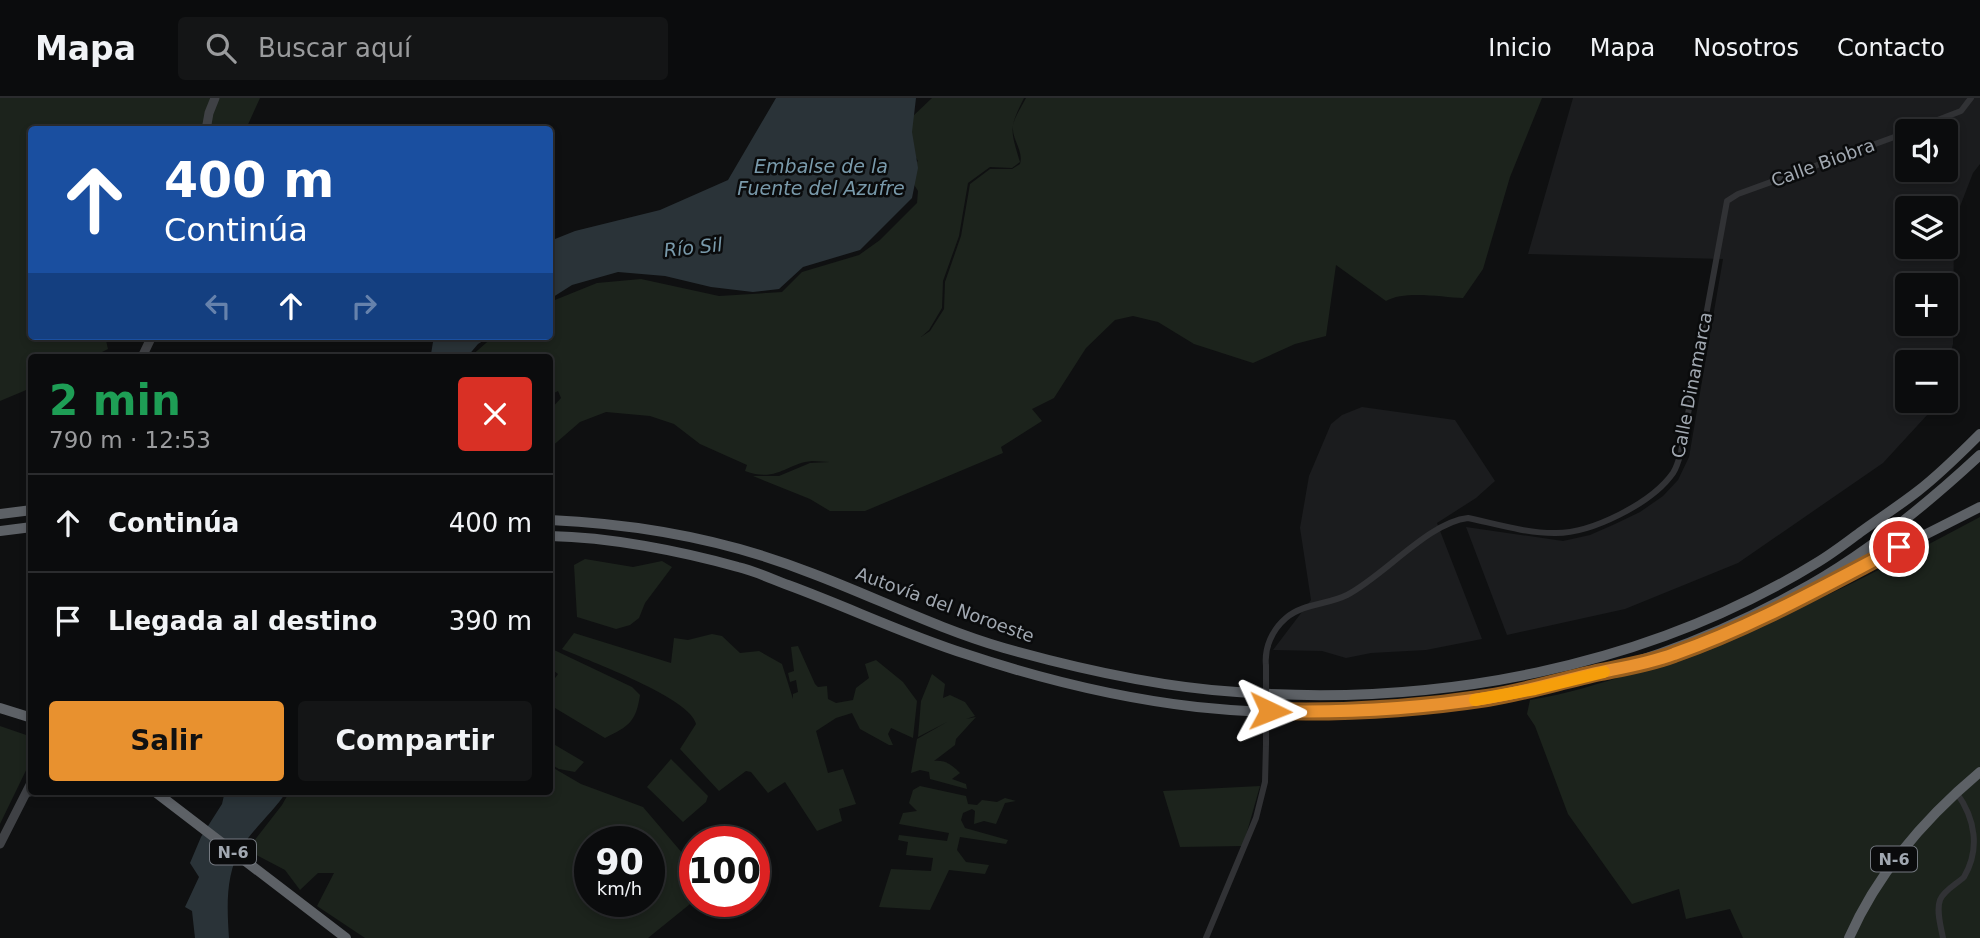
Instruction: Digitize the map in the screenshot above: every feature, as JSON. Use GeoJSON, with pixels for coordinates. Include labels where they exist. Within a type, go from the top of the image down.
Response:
{"type":"FeatureCollection","features":[{"type":"Feature","properties":{"kind":"highway"},"geometry":{"type":"LineString","coordinates":[[1877,520],[1934,471],[1980,426]]}},
{"type":"Feature","properties":{"kind":"highway","name":"Autovía del Noroeste"},"geometry":{"type":"LineString","coordinates":[[555,521],[641,529],[727,544],[808,572],[1000,647],[1090,670],[1155,682],[1236,692],[1399,694],[1531,674],[1610,654],[1688,627],[1772,588],[1820,561],[1916,493],[1980,434]]}},
{"type":"Feature","properties":{"kind":"highway","name":"Autovía del Noroeste"},"geometry":{"type":"LineString","coordinates":[[554,536],[638,545],[739,567],[963,653],[1037,676],[1105,692],[1197,707],[1327,713],[1413,708],[1489,698],[1602,672],[1694,641],[1733,625],[1800,591],[1896,527],[1942,491],[1980,455]]}},
{"type":"Feature","properties":{"kind":"highway"},"geometry":{"type":"LineString","coordinates":[[1602,672],[1628,668],[1674,654],[1735,629],[1980,508]]}},
{"type":"Feature","properties":{"kind":"highway"},"geometry":{"type":"LineString","coordinates":[[0,514],[28,510]]}},
{"type":"Feature","properties":{"kind":"highway"},"geometry":{"type":"LineString","coordinates":[[0,531],[28,528]]}},
{"type":"Feature","properties":{"kind":"highway"},"geometry":{"type":"LineString","coordinates":[[0,708],[28,717]]}},
{"type":"Feature","properties":{"kind":"highway","name":"N-6"},"geometry":{"type":"LineString","coordinates":[[1849,938],[1860,912],[1897,854],[1956,792],[1980,772]]}},
{"type":"Feature","properties":{"kind":"highway","name":"N-6"},"geometry":{"type":"LineString","coordinates":[[158,795],[346,938]]}},
{"type":"Feature","properties":{"kind":"street"},"geometry":{"type":"LineString","coordinates":[[207,126],[215,98]]}},
{"type":"Feature","properties":{"kind":"street","name":"Calle Biobra"},"geometry":{"type":"LineString","coordinates":[[1941,119],[1961,111],[1971,98]]}},
{"type":"Feature","properties":{"kind":"street","name":"Calle Biobra"},"geometry":{"type":"LineString","coordinates":[[1738,194],[1895,137]]}},
{"type":"Feature","properties":{"kind":"street","name":"Calle Dinamarca"},"geometry":{"type":"LineString","coordinates":[[1206,938],[1256,818],[1265,782],[1266,666],[1269,642],[1287,618],[1308,606],[1347,595],[1447,523],[1468,518],[1555,533],[1574,531],[1603,522],[1633,507],[1665,482],[1675,470],[1681,453],[1695,386],[1724,209],[1727,201],[1738,194]]}},
{"type":"Feature","properties":{"kind":"street"},"geometry":{"type":"LineString","coordinates":[[0,844],[28,790]]}},
{"type":"Feature","properties":{"kind":"street"},"geometry":{"type":"LineString","coordinates":[[1943,938],[1938,909],[1940,901],[1975,863],[1979,843],[1977,829],[1956,792]]}},
{"type":"Feature","properties":{"kind":"shaded area"},"geometry":{"type":"Polygon","coordinates":[[[0,98],[260,98],[247,126],[28,126],[28,340],[106,340],[108,349],[98,354],[28,354],[28,389],[0,401],[0,98]]]}},
{"type":"Feature","properties":{"kind":"shaded area"},"geometry":{"type":"Polygon","coordinates":[[[932,98],[1024,98],[1013,124],[1026,98],[1542,98],[1510,177],[1483,269],[1463,298],[1413,295],[1386,301],[1336,265],[1326,336],[1295,344],[1253,363],[1194,344],[1158,322],[1133,316],[1115,320],[1086,348],[1054,398],[1032,409],[1042,421],[1001,447],[1003,453],[865,511],[830,511],[810,499],[753,476],[779,476],[810,463],[830,462],[803,462],[774,474],[756,474],[745,471],[747,465],[700,444],[674,424],[650,416],[606,412],[580,422],[553,445],[553,407],[561,398],[558,391],[553,394],[553,354],[473,354],[489,340],[553,340],[553,301],[597,283],[641,279],[719,296],[782,292],[802,272],[859,255],[880,240],[917,203],[918,191],[905,170],[918,161],[909,147],[912,117],[932,98]],[[1013,126],[1014,142],[1020,162],[1012,168],[990,167],[968,183],[959,236],[943,281],[942,308],[929,330],[921,337],[930,331],[944,309],[945,282],[961,236],[970,184],[990,169],[1012,169],[1020,164],[1021,159],[1020,154],[1013,126]]]}},
{"type":"Feature","properties":{"kind":"shaded area"},"geometry":{"type":"Polygon","coordinates":[[[1573,98],[1980,98],[1980,164],[1973,173],[1958,212],[1958,196],[1895,196],[1895,259],[1954,259],[1954,273],[1895,273],[1895,336],[1953,336],[1952,350],[1895,350],[1895,413],[1928,414],[1883,463],[1738,563],[1625,609],[1507,635],[1466,527],[1563,541],[1590,535],[1615,524],[1640,512],[1663,496],[1678,480],[1689,457],[1723,259],[1528,254],[1573,98]]]}},
{"type":"Feature","properties":{"kind":"shaded area"},"geometry":{"type":"Polygon","coordinates":[[[1362,407],[1455,420],[1495,481],[1476,498],[1437,523],[1482,639],[1426,650],[1371,653],[1346,658],[1322,651],[1273,650],[1311,600],[1300,528],[1309,476],[1331,424],[1342,415],[1362,407]]]}},
{"type":"Feature","properties":{"kind":"shaded area"},"geometry":{"type":"Polygon","coordinates":[[[1980,517],[1980,938],[1743,938],[1730,909],[1686,919],[1679,889],[1632,904],[1568,814],[1535,726],[1527,714],[1530,700],[1624,676],[1726,640],[1855,582],[1980,517]]]}},
{"type":"Feature","properties":{"kind":"shaded area"},"geometry":{"type":"Polygon","coordinates":[[[585,559],[633,567],[662,561],[672,567],[645,603],[639,618],[630,625],[616,629],[577,617],[574,565],[585,559]]]}},
{"type":"Feature","properties":{"kind":"shaded area"},"geometry":{"type":"Polygon","coordinates":[[[574,633],[671,663],[674,638],[688,640],[712,634],[722,636],[740,653],[759,651],[782,664],[793,699],[793,694],[798,692],[796,680],[790,682],[788,673],[794,671],[791,647],[798,646],[815,684],[818,687],[827,686],[828,699],[836,703],[853,700],[856,688],[869,678],[865,664],[876,660],[903,682],[917,701],[913,738],[891,728],[888,734],[893,745],[889,745],[860,729],[852,713],[836,718],[816,731],[828,773],[843,769],[856,804],[839,809],[842,821],[817,831],[785,782],[768,793],[751,772],[746,771],[719,791],[680,749],[696,724],[690,714],[659,692],[562,649],[574,633]]]}},
{"type":"Feature","properties":{"kind":"shaded area"},"geometry":{"type":"Polygon","coordinates":[[[553,649],[632,687],[640,695],[630,722],[605,738],[553,707],[553,681],[558,674],[553,670],[553,649]]]}},
{"type":"Feature","properties":{"kind":"shaded area"},"geometry":{"type":"Polygon","coordinates":[[[932,674],[945,684],[943,698],[950,695],[965,702],[975,716],[966,719],[976,717],[956,739],[955,745],[934,761],[945,762],[960,773],[952,779],[966,784],[967,789],[930,779],[929,772],[920,770],[911,773],[917,739],[947,722],[918,737],[921,701],[932,674]]]}},
{"type":"Feature","properties":{"kind":"shaded area"},"geometry":{"type":"Polygon","coordinates":[[[0,726],[28,736],[28,766],[0,824],[0,726]]]}},
{"type":"Feature","properties":{"kind":"shaded area"},"geometry":{"type":"Polygon","coordinates":[[[553,744],[584,762],[575,772],[553,766],[553,744]]]}},
{"type":"Feature","properties":{"kind":"shaded area"},"geometry":{"type":"Polygon","coordinates":[[[671,759],[708,796],[706,802],[683,822],[647,787],[671,759]]]}},
{"type":"Feature","properties":{"kind":"shaded area"},"geometry":{"type":"Polygon","coordinates":[[[553,768],[581,784],[643,807],[659,826],[574,826],[574,917],[665,917],[665,833],[679,849],[679,913],[648,938],[365,938],[317,906],[334,873],[318,873],[300,890],[285,870],[247,850],[288,795],[553,795],[553,768]]]}},
{"type":"Feature","properties":{"kind":"shaded area"},"geometry":{"type":"Polygon","coordinates":[[[920,786],[966,796],[968,804],[977,805],[982,800],[997,802],[1005,798],[1016,801],[1005,803],[996,824],[984,821],[974,824],[975,811],[972,809],[963,813],[961,820],[965,828],[1008,840],[1006,844],[960,837],[957,850],[966,862],[989,865],[985,874],[949,870],[930,910],[879,907],[891,869],[931,871],[933,858],[906,855],[908,842],[898,840],[899,835],[947,841],[949,833],[899,824],[903,813],[917,811],[909,803],[913,790],[920,786]]]}},
{"type":"Feature","properties":{"kind":"shaded area"},"geometry":{"type":"Polygon","coordinates":[[[1260,786],[1243,846],[1180,847],[1163,791],[1260,786]]]}},
{"type":"Feature","properties":{"kind":"water","name":"Embalse de la Fuente del Azufre"},"geometry":{"type":"Polygon","coordinates":[[[776,98],[916,98],[912,132],[918,168],[912,198],[860,250],[803,267],[779,289],[753,292],[711,287],[665,276],[618,272],[572,285],[553,297],[553,240],[575,231],[660,210],[728,180],[776,98]]]}},
{"type":"Feature","properties":{"kind":"water"},"geometry":{"type":"Polygon","coordinates":[[[433,340],[484,340],[470,354],[431,354],[433,340]]]}},
{"type":"Feature","properties":{"kind":"water"},"geometry":{"type":"Polygon","coordinates":[[[224,795],[284,795],[236,857],[228,891],[229,938],[195,938],[192,911],[185,907],[199,877],[190,863],[201,837],[222,804],[224,795]]]}},
{"type":"Feature","properties":{"kind":"slow traffic"},"geometry":{"type":"LineString","coordinates":[[1475,700],[1604,672]]}},
{"type":"Feature","properties":{"kind":"route"},"geometry":{"type":"LineString","coordinates":[[1270,711],[1327,713],[1413,708],[1489,698],[1628,668],[1674,654],[1735,629],[1899,547]]}},
{"type":"Feature","properties":{"kind":"water label","name":"Río Sil"},"geometry":{"type":"Point","coordinates":[693,247]}}]}
